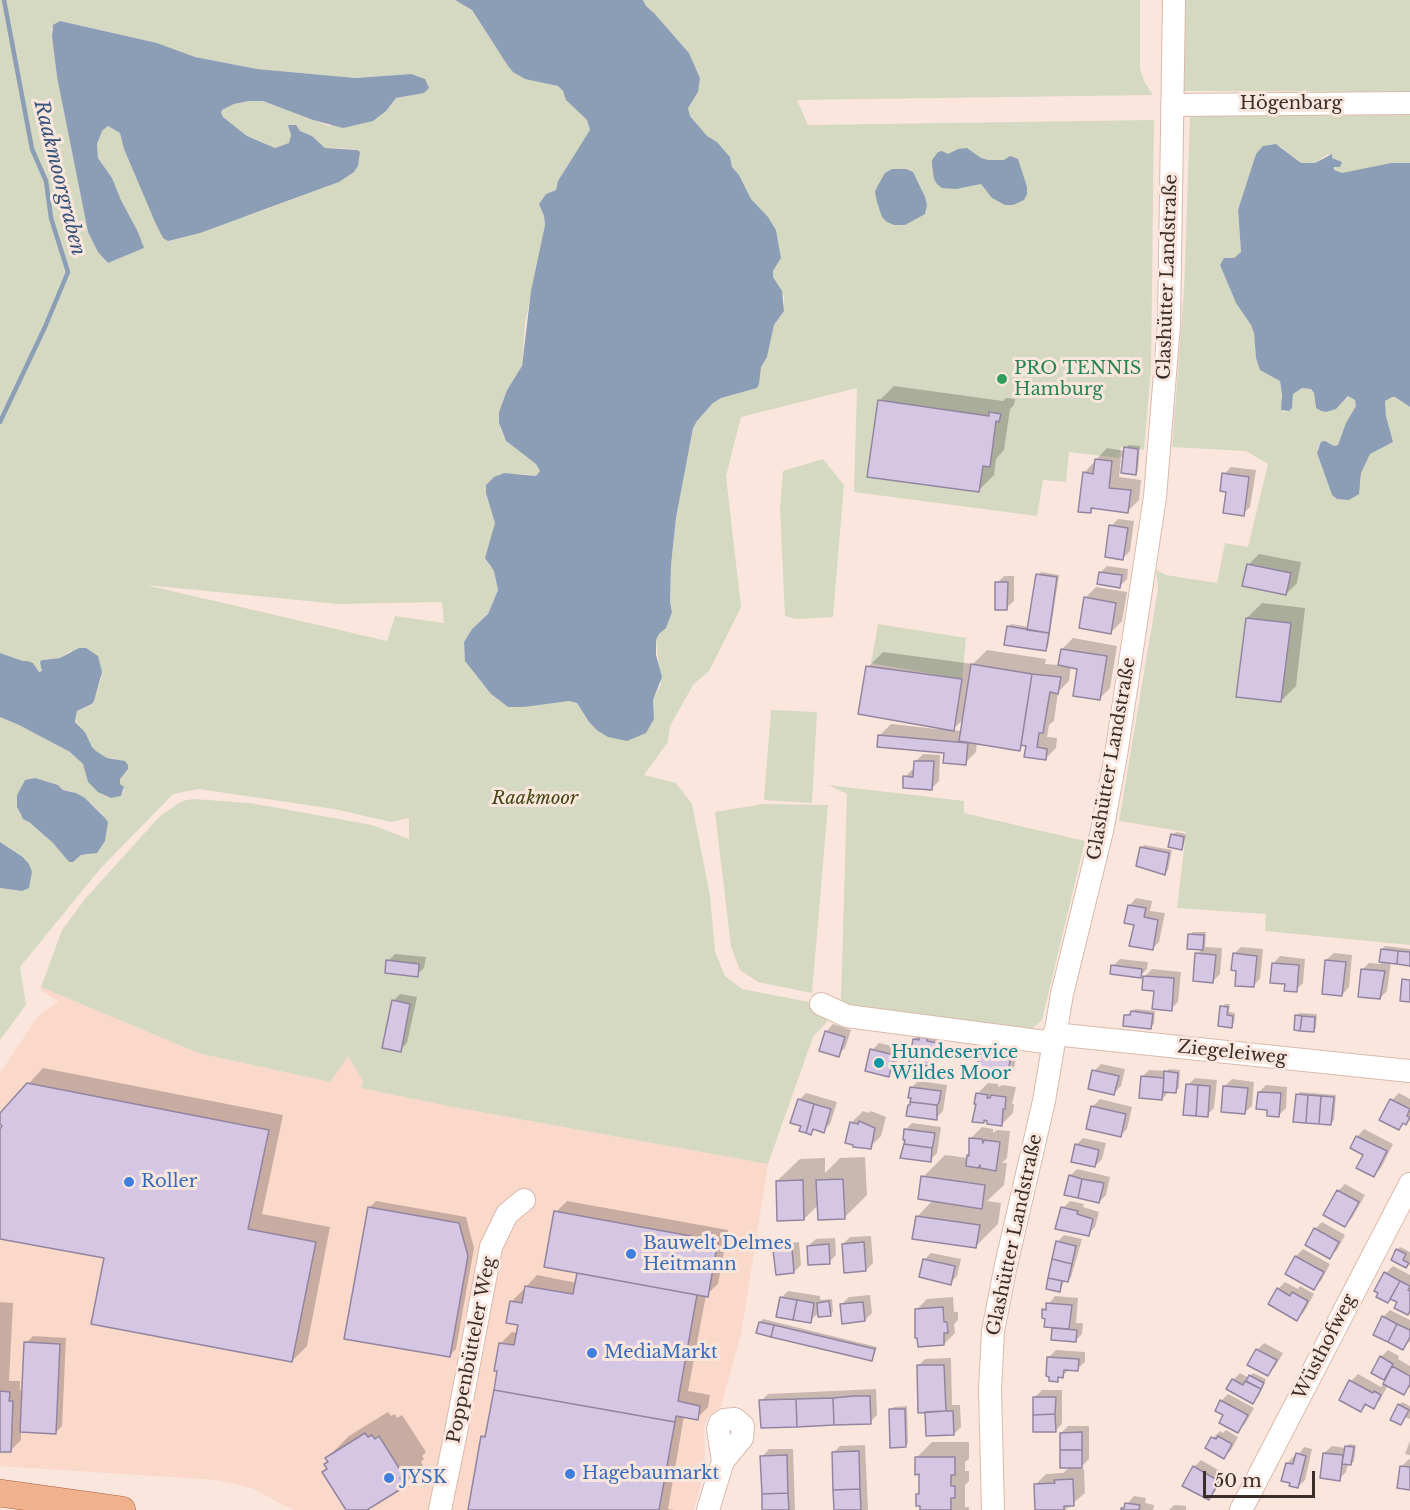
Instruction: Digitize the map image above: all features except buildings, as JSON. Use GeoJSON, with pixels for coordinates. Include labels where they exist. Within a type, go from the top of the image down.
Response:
{"type":"FeatureCollection","features":[{"type":"Feature","properties":{"kind":"main road"},"geometry":{"type":"LineString","coordinates":[[0,1493],[122,1510]]}},
{"type":"Feature","properties":{"kind":"street","name":"Glashütter Landstraße"},"geometry":{"type":"LineString","coordinates":[[993,1510],[990,1401],[993,1331],[1044,1101],[1054,1038],[1077,927],[1102,831],[1116,755],[1155,497],[1169,324],[1174,0]]}},
{"type":"Feature","properties":{"kind":"street","name":"Högenbarg"},"geometry":{"type":"LineString","coordinates":[[1172,105],[1410,103]]}},
{"type":"Feature","properties":{"kind":"street","name":"Ziegeleiweg"},"geometry":{"type":"LineString","coordinates":[[821,1004],[847,1017],[1410,1071]]}},
{"type":"Feature","properties":{"kind":"street","name":"Wüsthofweg"},"geometry":{"type":"LineString","coordinates":[[1241,1510],[1410,1184]]}},
{"type":"Feature","properties":{"kind":"street","name":"Poppenbütteler Weg"},"geometry":{"type":"LineString","coordinates":[[440,1510],[491,1247],[507,1214],[524,1200]]}},
{"type":"Feature","properties":{"kind":"street"},"geometry":{"type":"LineString","coordinates":[[708,1510],[723,1461]]}},
{"type":"Feature","properties":{"kind":"shaded area"},"geometry":{"type":"Polygon","coordinates":[[[41,987],[198,1053],[329,1082],[348,1056],[363,1081],[361,1088],[768,1164],[741,1334],[721,1406],[707,1418],[704,1428],[705,1466],[694,1510],[293,1510],[252,1488],[216,1480],[0,1466],[0,1073],[38,1016],[59,1001],[41,991],[41,987]]]}},
{"type":"Feature","properties":{"kind":"green space","name":"Raakmoor"},"geometry":{"type":"Polygon","coordinates":[[[0,0],[455,0],[472,10],[508,66],[537,81],[558,86],[563,91],[566,100],[587,120],[590,130],[581,148],[563,174],[556,190],[546,194],[539,204],[545,225],[525,324],[522,366],[507,390],[499,412],[500,428],[506,441],[536,464],[540,471],[536,476],[499,474],[492,507],[495,523],[489,565],[494,570],[498,590],[488,614],[472,629],[464,642],[465,660],[491,694],[508,707],[570,701],[577,703],[589,722],[654,719],[653,700],[661,684],[656,640],[666,628],[672,612],[671,565],[676,518],[693,428],[713,403],[761,367],[767,357],[774,325],[784,311],[784,297],[773,277],[773,271],[781,258],[776,230],[751,199],[739,175],[732,167],[730,157],[717,142],[707,137],[690,116],[688,108],[700,78],[689,53],[643,0],[1140,0],[1140,69],[1153,95],[797,100],[808,125],[1154,120],[1151,370],[1144,450],[1121,447],[1119,458],[1069,452],[1066,482],[1043,480],[1037,516],[854,492],[857,388],[741,417],[726,476],[741,607],[709,671],[693,685],[670,726],[668,742],[644,775],[676,783],[692,804],[710,896],[715,952],[725,976],[742,989],[824,1005],[827,1022],[813,1037],[768,1164],[361,1088],[363,1081],[348,1056],[330,1082],[198,1053],[41,987],[62,930],[85,899],[160,816],[182,801],[193,799],[250,803],[372,825],[409,839],[409,818],[391,822],[334,809],[199,789],[173,794],[100,869],[20,967],[26,1005],[0,1040],[0,888],[22,891],[29,864],[24,857],[0,842],[0,717],[70,752],[83,764],[88,782],[111,798],[121,796],[124,788],[120,784],[117,759],[107,758],[96,751],[76,722],[77,711],[92,705],[101,678],[71,651],[60,658],[45,659],[42,671],[39,672],[35,667],[23,661],[0,653],[0,0]],[[60,21],[51,29],[57,77],[88,232],[108,263],[144,248],[112,178],[98,158],[97,144],[102,131],[108,126],[120,133],[124,149],[163,238],[232,221],[267,209],[339,182],[354,172],[358,166],[354,149],[325,148],[312,136],[289,128],[290,143],[275,148],[247,136],[223,117],[222,110],[234,104],[263,101],[329,126],[386,111],[396,98],[424,93],[411,74],[356,78],[257,69],[195,57],[157,43],[60,21]],[[146,585],[387,641],[395,616],[444,623],[442,602],[338,604],[146,585]],[[35,778],[25,780],[17,795],[20,815],[53,843],[69,862],[73,862],[81,855],[89,855],[105,841],[107,828],[104,817],[85,798],[63,790],[58,785],[35,778]]]}},
{"type":"Feature","properties":{"kind":"green space"},"geometry":{"type":"Polygon","coordinates":[[[1184,0],[1410,0],[1410,92],[1182,91],[1184,0]]]}},
{"type":"Feature","properties":{"kind":"green space"},"geometry":{"type":"Polygon","coordinates":[[[1410,115],[1410,163],[1391,163],[1342,174],[1334,171],[1336,161],[1328,154],[1315,163],[1309,164],[1301,163],[1280,146],[1256,154],[1238,214],[1241,252],[1238,256],[1229,258],[1220,265],[1236,303],[1251,325],[1256,358],[1280,381],[1283,412],[1292,408],[1293,394],[1302,388],[1311,389],[1314,393],[1316,408],[1321,411],[1326,412],[1340,405],[1349,396],[1355,400],[1357,406],[1338,445],[1334,446],[1325,441],[1317,453],[1332,495],[1361,482],[1361,473],[1370,454],[1393,442],[1386,416],[1385,401],[1395,397],[1410,407],[1410,945],[1265,931],[1266,914],[1177,908],[1186,832],[1119,821],[1158,589],[1156,570],[1166,575],[1217,583],[1225,543],[1248,547],[1268,464],[1246,451],[1172,447],[1184,291],[1190,116],[1410,115]]]}},
{"type":"Feature","properties":{"kind":"green space"},"geometry":{"type":"Polygon","coordinates":[[[823,459],[844,485],[833,617],[796,619],[785,616],[780,507],[783,471],[823,459]]]}},
{"type":"Feature","properties":{"kind":"green space"},"geometry":{"type":"Polygon","coordinates":[[[878,624],[966,638],[962,679],[871,663],[878,624]]]}},
{"type":"Feature","properties":{"kind":"green space"},"geometry":{"type":"Polygon","coordinates":[[[771,710],[817,712],[812,803],[764,800],[771,710]]]}},
{"type":"Feature","properties":{"kind":"green space"},"geometry":{"type":"Polygon","coordinates":[[[828,785],[964,801],[964,813],[1085,841],[1042,1020],[1029,1031],[843,1004],[841,999],[847,794],[828,785]]]}},
{"type":"Feature","properties":{"kind":"green space"},"geometry":{"type":"Polygon","coordinates":[[[763,804],[828,805],[812,993],[758,982],[740,970],[731,947],[715,812],[763,804]]]}},
{"type":"Feature","properties":{"kind":"water"},"geometry":{"type":"Polygon","coordinates":[[[455,0],[643,0],[689,53],[700,78],[698,92],[688,108],[690,116],[730,157],[732,167],[739,175],[751,199],[768,217],[776,230],[781,258],[773,271],[773,277],[782,291],[784,311],[774,325],[757,388],[721,398],[713,403],[693,428],[676,518],[671,565],[672,612],[666,628],[656,640],[656,655],[662,677],[653,700],[654,719],[646,733],[627,741],[608,737],[598,731],[589,722],[577,703],[569,701],[508,707],[491,694],[465,661],[464,642],[472,629],[488,614],[498,590],[494,571],[485,558],[495,523],[486,493],[486,485],[494,477],[504,473],[536,476],[540,471],[536,464],[506,441],[499,423],[499,412],[507,390],[522,366],[531,291],[545,225],[539,204],[546,194],[556,190],[558,181],[590,130],[587,120],[566,100],[563,91],[558,86],[525,79],[513,72],[472,10],[455,0]]]}},
{"type":"Feature","properties":{"kind":"water"},"geometry":{"type":"Polygon","coordinates":[[[60,21],[157,43],[195,57],[257,69],[356,78],[411,74],[425,79],[429,88],[424,93],[396,98],[386,111],[373,121],[343,128],[313,120],[263,101],[234,104],[222,110],[223,117],[247,136],[275,148],[289,143],[291,135],[288,125],[296,125],[300,131],[312,136],[325,148],[357,150],[360,152],[358,166],[354,172],[339,182],[200,233],[168,241],[163,238],[155,222],[124,149],[120,133],[108,126],[102,131],[97,144],[98,158],[112,178],[144,248],[108,263],[98,252],[88,232],[57,77],[52,36],[53,25],[60,21]]]}},
{"type":"Feature","properties":{"kind":"water"},"geometry":{"type":"Polygon","coordinates":[[[1276,144],[1301,163],[1315,163],[1332,154],[1332,158],[1342,162],[1340,167],[1334,167],[1334,170],[1342,173],[1391,163],[1410,163],[1410,407],[1395,397],[1385,401],[1386,416],[1393,442],[1370,454],[1361,473],[1359,494],[1349,500],[1337,499],[1332,495],[1317,453],[1321,442],[1338,445],[1346,423],[1356,406],[1355,400],[1348,396],[1336,409],[1321,411],[1316,408],[1314,393],[1311,389],[1302,388],[1293,394],[1292,408],[1289,411],[1281,410],[1280,381],[1260,370],[1251,325],[1236,303],[1220,265],[1224,258],[1234,258],[1241,252],[1238,210],[1256,154],[1263,146],[1276,144]]]}},
{"type":"Feature","properties":{"kind":"water"},"geometry":{"type":"Polygon","coordinates":[[[967,148],[988,160],[1004,160],[1010,156],[1018,159],[1027,187],[1024,200],[1013,205],[1005,205],[992,198],[981,184],[956,189],[942,188],[937,184],[934,179],[932,160],[938,152],[948,154],[967,148]]]}},
{"type":"Feature","properties":{"kind":"water"},"geometry":{"type":"Polygon","coordinates":[[[892,169],[906,169],[913,172],[927,205],[925,214],[905,225],[894,225],[887,222],[882,217],[877,202],[875,192],[877,187],[885,173],[892,169]]]}},
{"type":"Feature","properties":{"kind":"water"},"geometry":{"type":"Polygon","coordinates":[[[79,648],[86,648],[98,656],[102,672],[94,701],[77,711],[75,722],[85,732],[96,751],[107,758],[125,761],[128,765],[128,769],[120,779],[120,784],[124,787],[121,796],[111,798],[98,792],[88,782],[83,764],[70,752],[0,717],[0,653],[33,663],[39,672],[42,671],[40,662],[42,660],[60,658],[79,648]]]}},
{"type":"Feature","properties":{"kind":"water"},"geometry":{"type":"Polygon","coordinates":[[[35,778],[58,785],[63,790],[85,798],[104,817],[108,822],[105,841],[97,853],[81,855],[73,862],[69,862],[53,843],[23,819],[17,807],[17,795],[25,780],[35,778]]]}},
{"type":"Feature","properties":{"kind":"water"},"geometry":{"type":"Polygon","coordinates":[[[0,842],[23,857],[29,864],[32,872],[29,888],[22,891],[0,888],[0,842]]]}},
{"type":"Feature","properties":{"kind":"waterway","name":"Raakmoorgraben"},"geometry":{"type":"LineString","coordinates":[[0,422],[68,272],[51,218],[46,181],[32,149],[4,0]]}},
{"type":"Feature","properties":{"kind":"place","name":"PRO TENNIS Hamburg"},"geometry":{"type":"Point","coordinates":[1002,379]}},
{"type":"Feature","properties":{"kind":"place","name":"Hundeservice Wildes Moor"},"geometry":{"type":"Point","coordinates":[879,1063]}},
{"type":"Feature","properties":{"kind":"place","name":"Roller"},"geometry":{"type":"Point","coordinates":[129,1182]}},
{"type":"Feature","properties":{"kind":"place","name":"Bauwelt Delmes Heitmann"},"geometry":{"type":"Point","coordinates":[631,1254]}},
{"type":"Feature","properties":{"kind":"place","name":"MediaMarkt"},"geometry":{"type":"Point","coordinates":[592,1353]}},
{"type":"Feature","properties":{"kind":"place","name":"Hagebaumarkt"},"geometry":{"type":"Point","coordinates":[570,1474]}},
{"type":"Feature","properties":{"kind":"place","name":"JYSK"},"geometry":{"type":"Point","coordinates":[389,1478]}}]}
